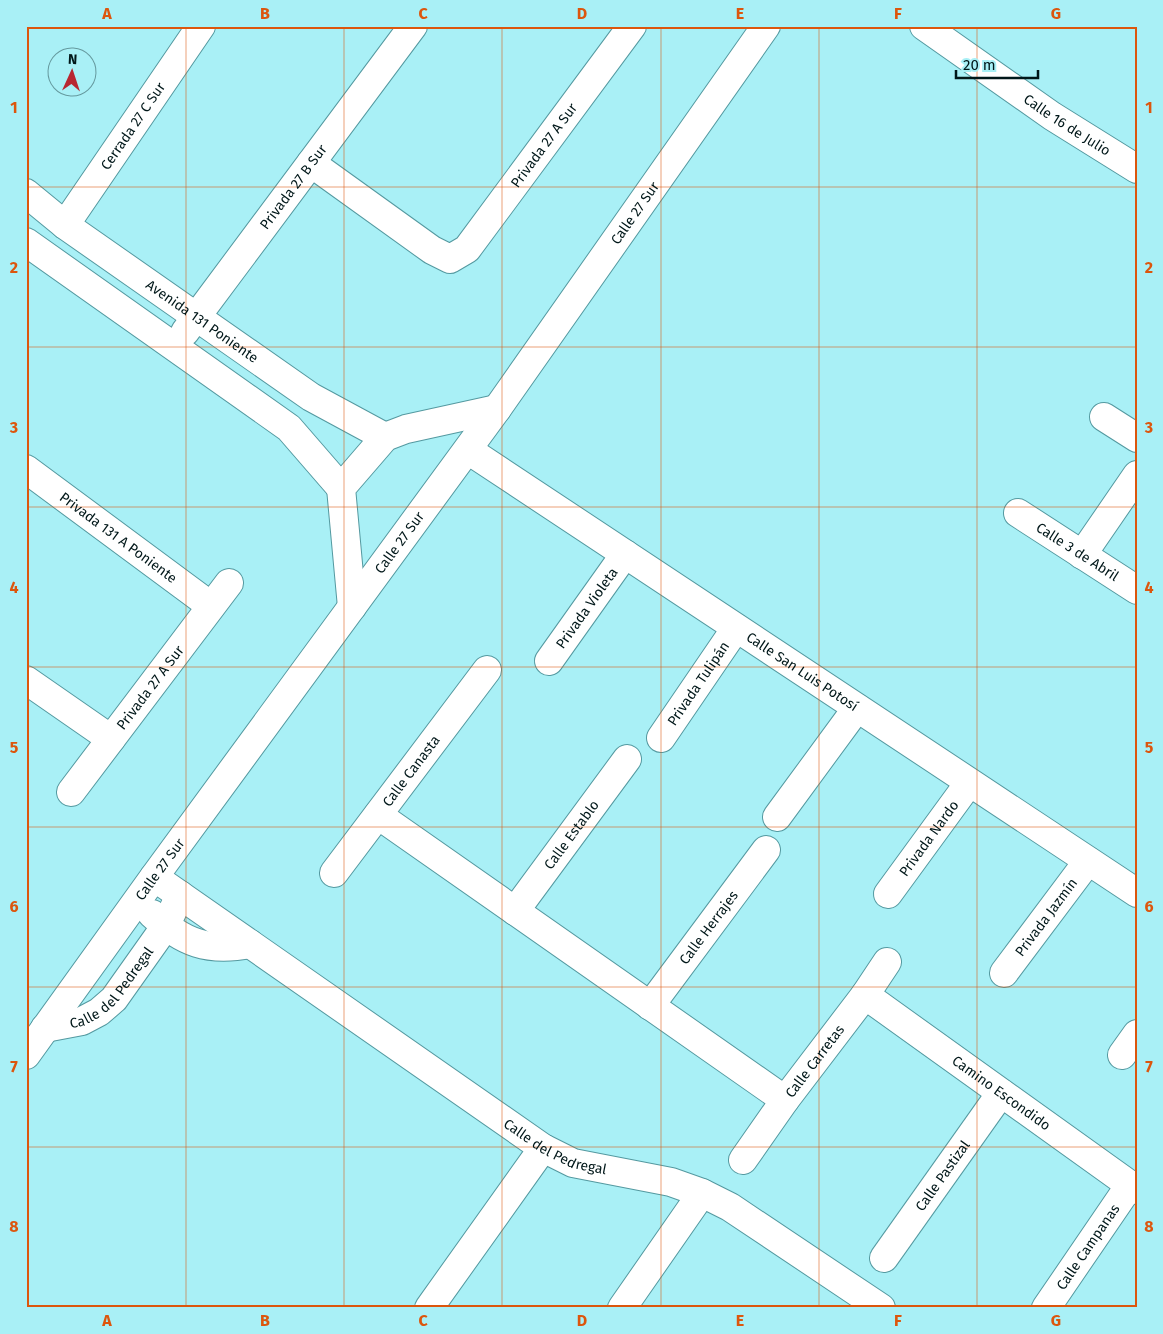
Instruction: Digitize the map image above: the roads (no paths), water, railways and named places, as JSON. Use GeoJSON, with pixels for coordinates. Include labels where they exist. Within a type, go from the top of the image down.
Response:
{"type":"FeatureCollection","features":[{"type":"Feature","properties":{"kind":"street","name":"Cerrada 27 C Sur"},"geometry":{"type":"LineString","coordinates":[[64,224],[201,26]]}},
{"type":"Feature","properties":{"kind":"street","name":"Privada 27 B Sur"},"geometry":{"type":"LineString","coordinates":[[174,346],[413,26]]}},
{"type":"Feature","properties":{"kind":"street","name":"Privada 27 A Sur"},"geometry":{"type":"LineString","coordinates":[[311,163],[432,250],[450,259],[467,249],[632,26]]}},
{"type":"Feature","properties":{"kind":"street","name":"Calle 27 Sur"},"geometry":{"type":"LineString","coordinates":[[26,1055],[468,450],[766,26]]}},
{"type":"Feature","properties":{"kind":"street","name":"Calle 16 de Julio"},"geometry":{"type":"LineString","coordinates":[[924,26],[1052,116],[1137,169]]}},
{"type":"Feature","properties":{"kind":"street","name":"Avenida 131 Poniente"},"geometry":{"type":"LineString","coordinates":[[26,193],[64,224],[311,397],[385,437]]}},
{"type":"Feature","properties":{"kind":"street"},"geometry":{"type":"LineString","coordinates":[[26,242],[289,428],[342,488],[352,608]]}},
{"type":"Feature","properties":{"kind":"street"},"geometry":{"type":"LineString","coordinates":[[342,488],[385,437],[406,429],[497,409]]}},
{"type":"Feature","properties":{"kind":"street"},"geometry":{"type":"LineString","coordinates":[[1104,417],[1137,438]]}},
{"type":"Feature","properties":{"kind":"street","name":"Calle San Luis Potosí"},"geometry":{"type":"LineString","coordinates":[[468,450],[1137,893]]}},
{"type":"Feature","properties":{"kind":"street","name":"Privada 131 A Poniente"},"geometry":{"type":"LineString","coordinates":[[26,469],[211,606]]}},
{"type":"Feature","properties":{"kind":"street"},"geometry":{"type":"LineString","coordinates":[[1082,555],[1137,475]]}},
{"type":"Feature","properties":{"kind":"street","name":"Calle 3 de Abril"},"geometry":{"type":"LineString","coordinates":[[1018,513],[1137,590]]}},
{"type":"Feature","properties":{"kind":"street","name":"Privada Violeta"},"geometry":{"type":"LineString","coordinates":[[549,661],[625,554]]}},
{"type":"Feature","properties":{"kind":"street","name":"Privada 27 A Sur"},"geometry":{"type":"LineString","coordinates":[[71,792],[229,583]]}},
{"type":"Feature","properties":{"kind":"street","name":"Privada Tulipán"},"geometry":{"type":"LineString","coordinates":[[661,738],[736,628]]}},
{"type":"Feature","properties":{"kind":"street","name":"Calle Canasta"},"geometry":{"type":"LineString","coordinates":[[334,873],[487,670]]}},
{"type":"Feature","properties":{"kind":"street"},"geometry":{"type":"LineString","coordinates":[[26,680],[111,740]]}},
{"type":"Feature","properties":{"kind":"street"},"geometry":{"type":"LineString","coordinates":[[776,817],[857,708]]}},
{"type":"Feature","properties":{"kind":"street","name":"Calle Establo"},"geometry":{"type":"LineString","coordinates":[[515,911],[627,759]]}},
{"type":"Feature","properties":{"kind":"street","name":"Privada Nardo"},"geometry":{"type":"LineString","coordinates":[[888,894],[969,783]]}},
{"type":"Feature","properties":{"kind":"street"},"geometry":{"type":"LineString","coordinates":[[378,815],[785,1100]]}},
{"type":"Feature","properties":{"kind":"street","name":"Calle Herrajes"},"geometry":{"type":"LineString","coordinates":[[650,1006],[766,850]]}},
{"type":"Feature","properties":{"kind":"street","name":"Privada Jazmín"},"geometry":{"type":"LineString","coordinates":[[1004,974],[1088,861]]}},
{"type":"Feature","properties":{"kind":"street"},"geometry":{"type":"LineString","coordinates":[[147,888],[151,914],[165,927],[187,940],[202,945],[218,947],[250,944]]}},
{"type":"Feature","properties":{"kind":"street","name":"Calle del Pedregal"},"geometry":{"type":"LineString","coordinates":[[147,888],[180,895],[543,1148],[573,1163],[671,1182],[702,1193],[730,1207],[879,1307]]}},
{"type":"Feature","properties":{"kind":"street","name":"Calle del Pedregal"},"geometry":{"type":"LineString","coordinates":[[45,1028],[82,1021],[98,1012],[114,999],[165,927],[180,895]]}},
{"type":"Feature","properties":{"kind":"street","name":"Calle Carretas"},"geometry":{"type":"LineString","coordinates":[[743,1160],[887,962]]}},
{"type":"Feature","properties":{"kind":"street","name":"Camino Escondido"},"geometry":{"type":"LineString","coordinates":[[865,994],[1133,1188]]}},
{"type":"Feature","properties":{"kind":"street","name":"Calle Pastizal"},"geometry":{"type":"LineString","coordinates":[[884,1258],[1001,1093]]}},
{"type":"Feature","properties":{"kind":"street"},"geometry":{"type":"LineString","coordinates":[[429,1308],[543,1148]]}},
{"type":"Feature","properties":{"kind":"street","name":"Calle Campanas"},"geometry":{"type":"LineString","coordinates":[[1046,1308],[1133,1188]]}},
{"type":"Feature","properties":{"kind":"street"},"geometry":{"type":"LineString","coordinates":[[622,1308],[702,1193]]}}]}
